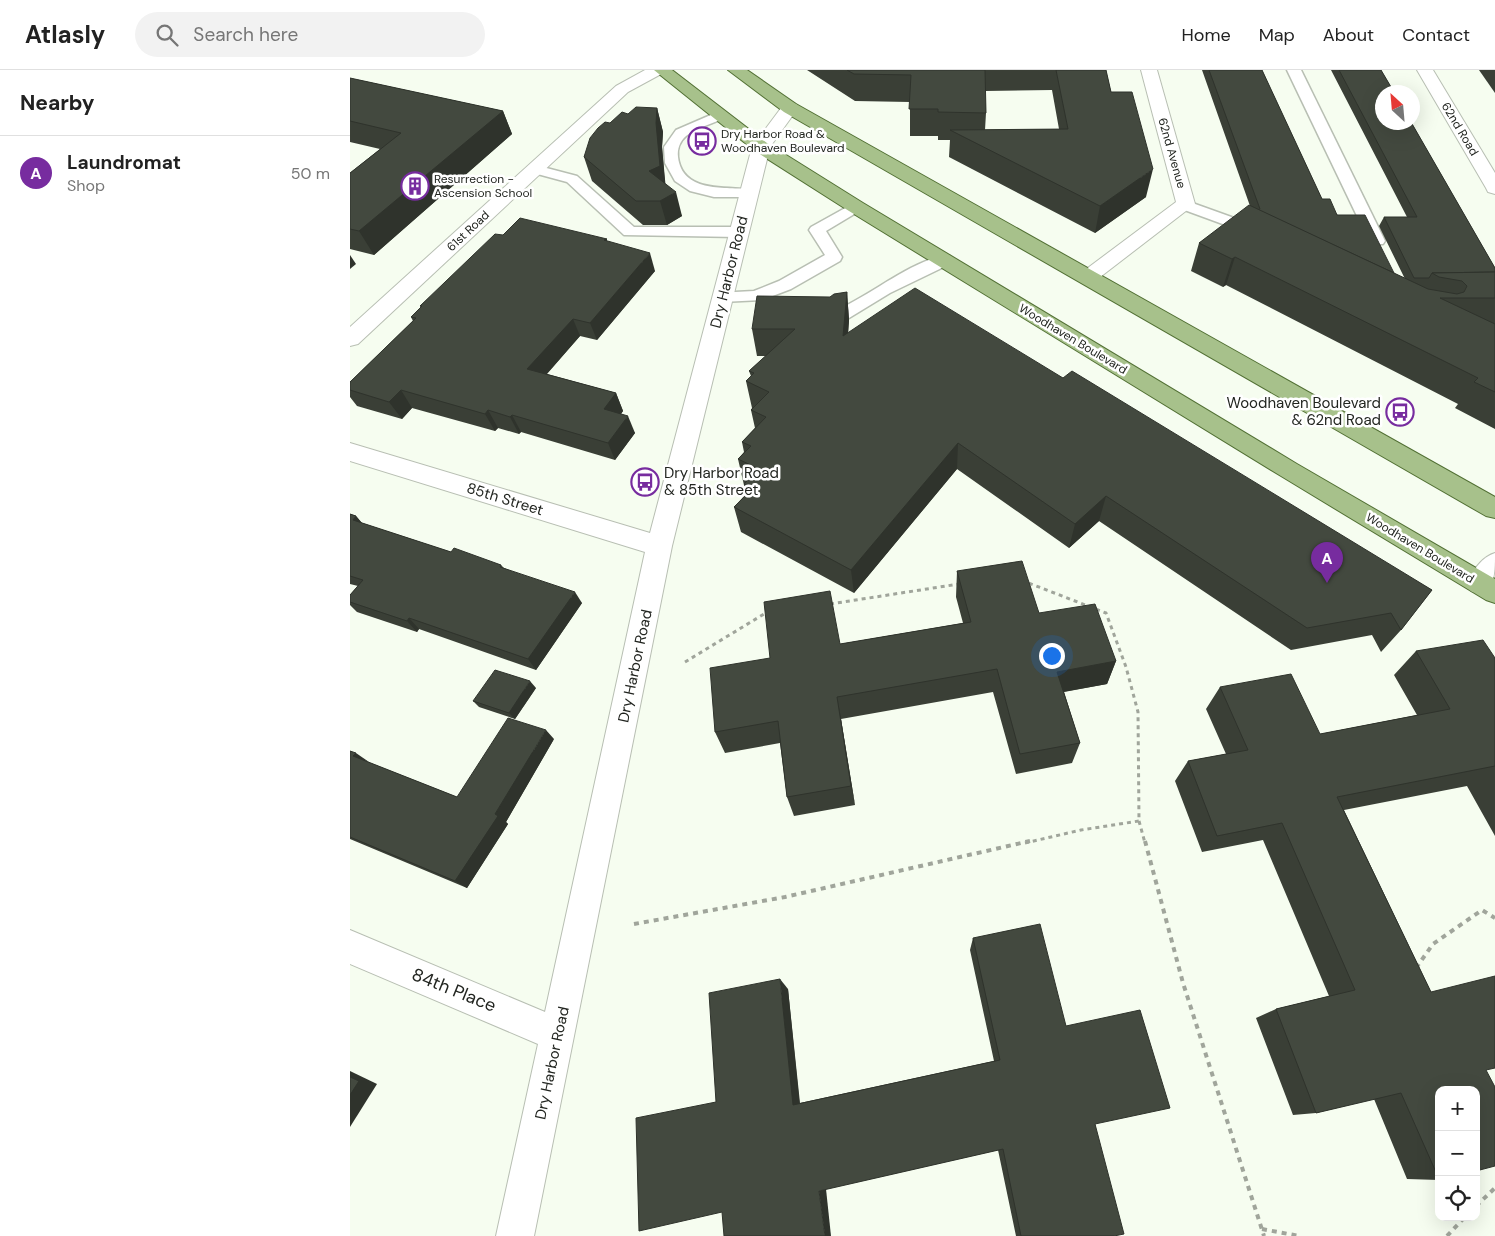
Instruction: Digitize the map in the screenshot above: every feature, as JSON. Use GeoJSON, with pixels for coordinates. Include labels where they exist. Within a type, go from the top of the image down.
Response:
{"type":"FeatureCollection","features":[{"type":"Feature","properties":{"kind":"main road","name":"Woodhaven Boulevard"},"geometry":{"type":"LineString","coordinates":[[662,70],[761,147],[856,207],[1289,470],[1490,579]]}},
{"type":"Feature","properties":{"kind":"main road"},"geometry":{"type":"LineString","coordinates":[[736,70],[790,108],[1495,509]]}},
{"type":"Feature","properties":{"kind":"street","name":"61st Road"},"geometry":{"type":"LineString","coordinates":[[350,339],[622,89],[657,70]]}},
{"type":"Feature","properties":{"kind":"street","name":"62nd Avenue"},"geometry":{"type":"LineString","coordinates":[[1088,277],[1186,204],[1149,70]]}},
{"type":"Feature","properties":{"kind":"street","name":"62nd Road"},"geometry":{"type":"LineString","coordinates":[[1425,70],[1495,188]]}},
{"type":"Feature","properties":{"kind":"street","name":"Dry Harbor Road"},"geometry":{"type":"LineString","coordinates":[[515,1236],[659,546],[761,147],[790,108]]}},
{"type":"Feature","properties":{"kind":"street","name":"85th Street"},"geometry":{"type":"LineString","coordinates":[[350,452],[659,546]]}},
{"type":"Feature","properties":{"kind":"street","name":"84th Place"},"geometry":{"type":"LineString","coordinates":[[350,947],[558,1035]]}},
{"type":"Feature","properties":{"kind":"lane"},"geometry":{"type":"LineString","coordinates":[[1294,70],[1385,258]]}},
{"type":"Feature","properties":{"kind":"lane"},"geometry":{"type":"LineString","coordinates":[[720,115],[679,134],[671,147],[672,164],[682,180],[697,189],[748,194]]}},
{"type":"Feature","properties":{"kind":"lane"},"geometry":{"type":"LineString","coordinates":[[535,169],[572,179],[630,232],[738,232]]}},
{"type":"Feature","properties":{"kind":"lane"},"geometry":{"type":"LineString","coordinates":[[1184,205],[1240,224],[1273,239]]}},
{"type":"Feature","properties":{"kind":"lane"},"geometry":{"type":"LineString","coordinates":[[722,297],[756,296],[789,288],[839,259],[817,230],[856,207]]}},
{"type":"Feature","properties":{"kind":"lane"},"geometry":{"type":"LineString","coordinates":[[822,311],[843,314],[854,300],[878,285],[944,260]]}},
{"type":"Feature","properties":{"kind":"path"},"geometry":{"type":"LineString","coordinates":[[1020,579],[1106,612],[1126,666],[1138,712],[1139,821],[1183,983],[1264,1236]]}},
{"type":"Feature","properties":{"kind":"path"},"geometry":{"type":"LineString","coordinates":[[821,606],[964,583]]}},
{"type":"Feature","properties":{"kind":"path"},"geometry":{"type":"LineString","coordinates":[[685,662],[764,614],[774,613]]}},
{"type":"Feature","properties":{"kind":"path"},"geometry":{"type":"LineString","coordinates":[[634,924],[785,897],[1081,830],[1139,821]]}},
{"type":"Feature","properties":{"kind":"path"},"geometry":{"type":"LineString","coordinates":[[1414,972],[1433,944],[1482,910],[1495,918]]}},
{"type":"Feature","properties":{"kind":"path"},"geometry":{"type":"LineString","coordinates":[[1480,1202],[1495,1188]]}},
{"type":"Feature","properties":{"kind":"path"},"geometry":{"type":"LineString","coordinates":[[1447,1236],[1461,1221]]}},
{"type":"Feature","properties":{"kind":"path"},"geometry":{"type":"LineString","coordinates":[[1262,1230],[1299,1236]]}},
{"type":"Feature","properties":{"kind":"building"},"geometry":{"type":"Polygon","coordinates":[[[847,70],[985,70],[986,113],[938,112],[938,109],[909,109],[911,75],[854,74],[847,70]]]}},
{"type":"Feature","properties":{"kind":"building"},"geometry":{"type":"Polygon","coordinates":[[[1056,70],[1106,70],[1111,92],[1132,92],[1153,169],[1100,206],[950,130],[1068,129],[1056,70]]]}},
{"type":"Feature","properties":{"kind":"building"},"geometry":{"type":"Polygon","coordinates":[[[1209,70],[1262,70],[1322,199],[1330,199],[1337,215],[1365,215],[1394,273],[1258,210],[1260,209],[1209,70]]]}},
{"type":"Feature","properties":{"kind":"building"},"geometry":{"type":"Polygon","coordinates":[[[1339,70],[1381,70],[1390,85],[1375,85],[1375,130],[1416,130],[1495,268],[1495,272],[1432,273],[1429,278],[1414,278],[1384,217],[1417,217],[1339,70]]]}},
{"type":"Feature","properties":{"kind":"building"},"geometry":{"type":"Polygon","coordinates":[[[350,78],[503,111],[359,231],[350,229],[350,173],[401,133],[350,121],[350,78]]]}},
{"type":"Feature","properties":{"kind":"building"},"geometry":{"type":"Polygon","coordinates":[[[636,107],[657,108],[656,123],[660,166],[649,171],[676,192],[660,201],[636,201],[584,157],[590,138],[598,128],[605,122],[610,123],[622,112],[628,114],[636,107]]]}},
{"type":"Feature","properties":{"kind":"building"},"geometry":{"type":"Polygon","coordinates":[[[1249,205],[1428,289],[1457,294],[1464,292],[1467,286],[1462,281],[1439,277],[1432,273],[1495,272],[1495,298],[1440,298],[1495,324],[1495,392],[1474,382],[1478,378],[1235,257],[1232,259],[1199,243],[1249,205]]]}},
{"type":"Feature","properties":{"kind":"building"},"geometry":{"type":"Polygon","coordinates":[[[520,218],[607,239],[604,240],[650,253],[590,323],[573,319],[527,369],[616,393],[604,409],[628,416],[608,443],[512,415],[510,417],[488,410],[485,414],[401,390],[389,402],[350,390],[350,382],[416,318],[411,317],[422,306],[420,306],[495,234],[503,235],[520,218]]]}},
{"type":"Feature","properties":{"kind":"building"},"geometry":{"type":"Polygon","coordinates":[[[915,288],[1063,378],[1072,371],[1432,590],[1401,630],[1391,613],[1307,628],[1106,496],[1075,524],[958,443],[851,570],[734,507],[752,489],[744,484],[759,469],[738,459],[751,446],[742,442],[766,417],[751,410],[769,392],[746,381],[754,373],[749,371],[795,329],[752,329],[757,296],[830,297],[834,294],[847,292],[843,336],[915,288]]]}},
{"type":"Feature","properties":{"kind":"building"},"geometry":{"type":"Polygon","coordinates":[[[350,514],[356,516],[353,520],[451,552],[454,548],[501,565],[500,567],[575,592],[528,659],[409,618],[407,621],[350,602],[350,595],[363,580],[350,576],[350,514]]]}},
{"type":"Feature","properties":{"kind":"building"},"geometry":{"type":"Polygon","coordinates":[[[1022,561],[1039,613],[1095,604],[1116,661],[1057,672],[1080,743],[1020,754],[997,669],[837,697],[851,786],[787,797],[778,721],[715,732],[710,668],[770,658],[764,602],[830,591],[840,644],[971,622],[957,571],[1022,561]]]}},
{"type":"Feature","properties":{"kind":"building"},"geometry":{"type":"Polygon","coordinates":[[[1483,640],[1495,658],[1495,766],[1337,797],[1431,992],[1495,976],[1495,1068],[1486,1070],[1495,1087],[1495,1166],[1480,1170],[1480,1086],[1435,1086],[1435,1170],[1401,1093],[1316,1113],[1276,1009],[1355,990],[1282,823],[1217,836],[1188,761],[1248,750],[1220,687],[1291,674],[1320,734],[1450,709],[1416,651],[1483,640]]]}},
{"type":"Feature","properties":{"kind":"building"},"geometry":{"type":"Polygon","coordinates":[[[495,670],[530,681],[509,713],[473,701],[495,670]]]}},
{"type":"Feature","properties":{"kind":"building"},"geometry":{"type":"Polygon","coordinates":[[[508,718],[546,730],[495,814],[498,816],[455,881],[350,837],[350,751],[356,753],[353,756],[457,797],[508,718]]]}},
{"type":"Feature","properties":{"kind":"building"},"geometry":{"type":"Polygon","coordinates":[[[1040,924],[1066,1026],[1140,1010],[1170,1108],[1095,1124],[1124,1234],[1114,1236],[1021,1236],[1003,1149],[819,1191],[825,1236],[724,1236],[722,1212],[639,1231],[636,1118],[716,1102],[709,993],[780,979],[793,1105],[1000,1060],[973,938],[1040,924]]]}},
{"type":"Feature","properties":{"kind":"building"},"geometry":{"type":"Polygon","coordinates":[[[350,1077],[359,1081],[350,1095],[350,1077]]]}},
{"type":"Feature","properties":{"kind":"place","name":"Dry Harbor Road & Woodhaven Boulevard"},"geometry":{"type":"Point","coordinates":[702,141]}},
{"type":"Feature","properties":{"kind":"place","name":"Resurrection - Ascension School"},"geometry":{"type":"Point","coordinates":[415,186]}},
{"type":"Feature","properties":{"kind":"place","name":"Woodhaven Boulevard & 62nd Road"},"geometry":{"type":"Point","coordinates":[1400,412]}},
{"type":"Feature","properties":{"kind":"place","name":"Dry Harbor Road & 85th Street"},"geometry":{"type":"Point","coordinates":[645,482]}},
{"type":"Feature","properties":{"kind":"place","name":"Laundromat"},"geometry":{"type":"Point","coordinates":[1327,583]}}]}
